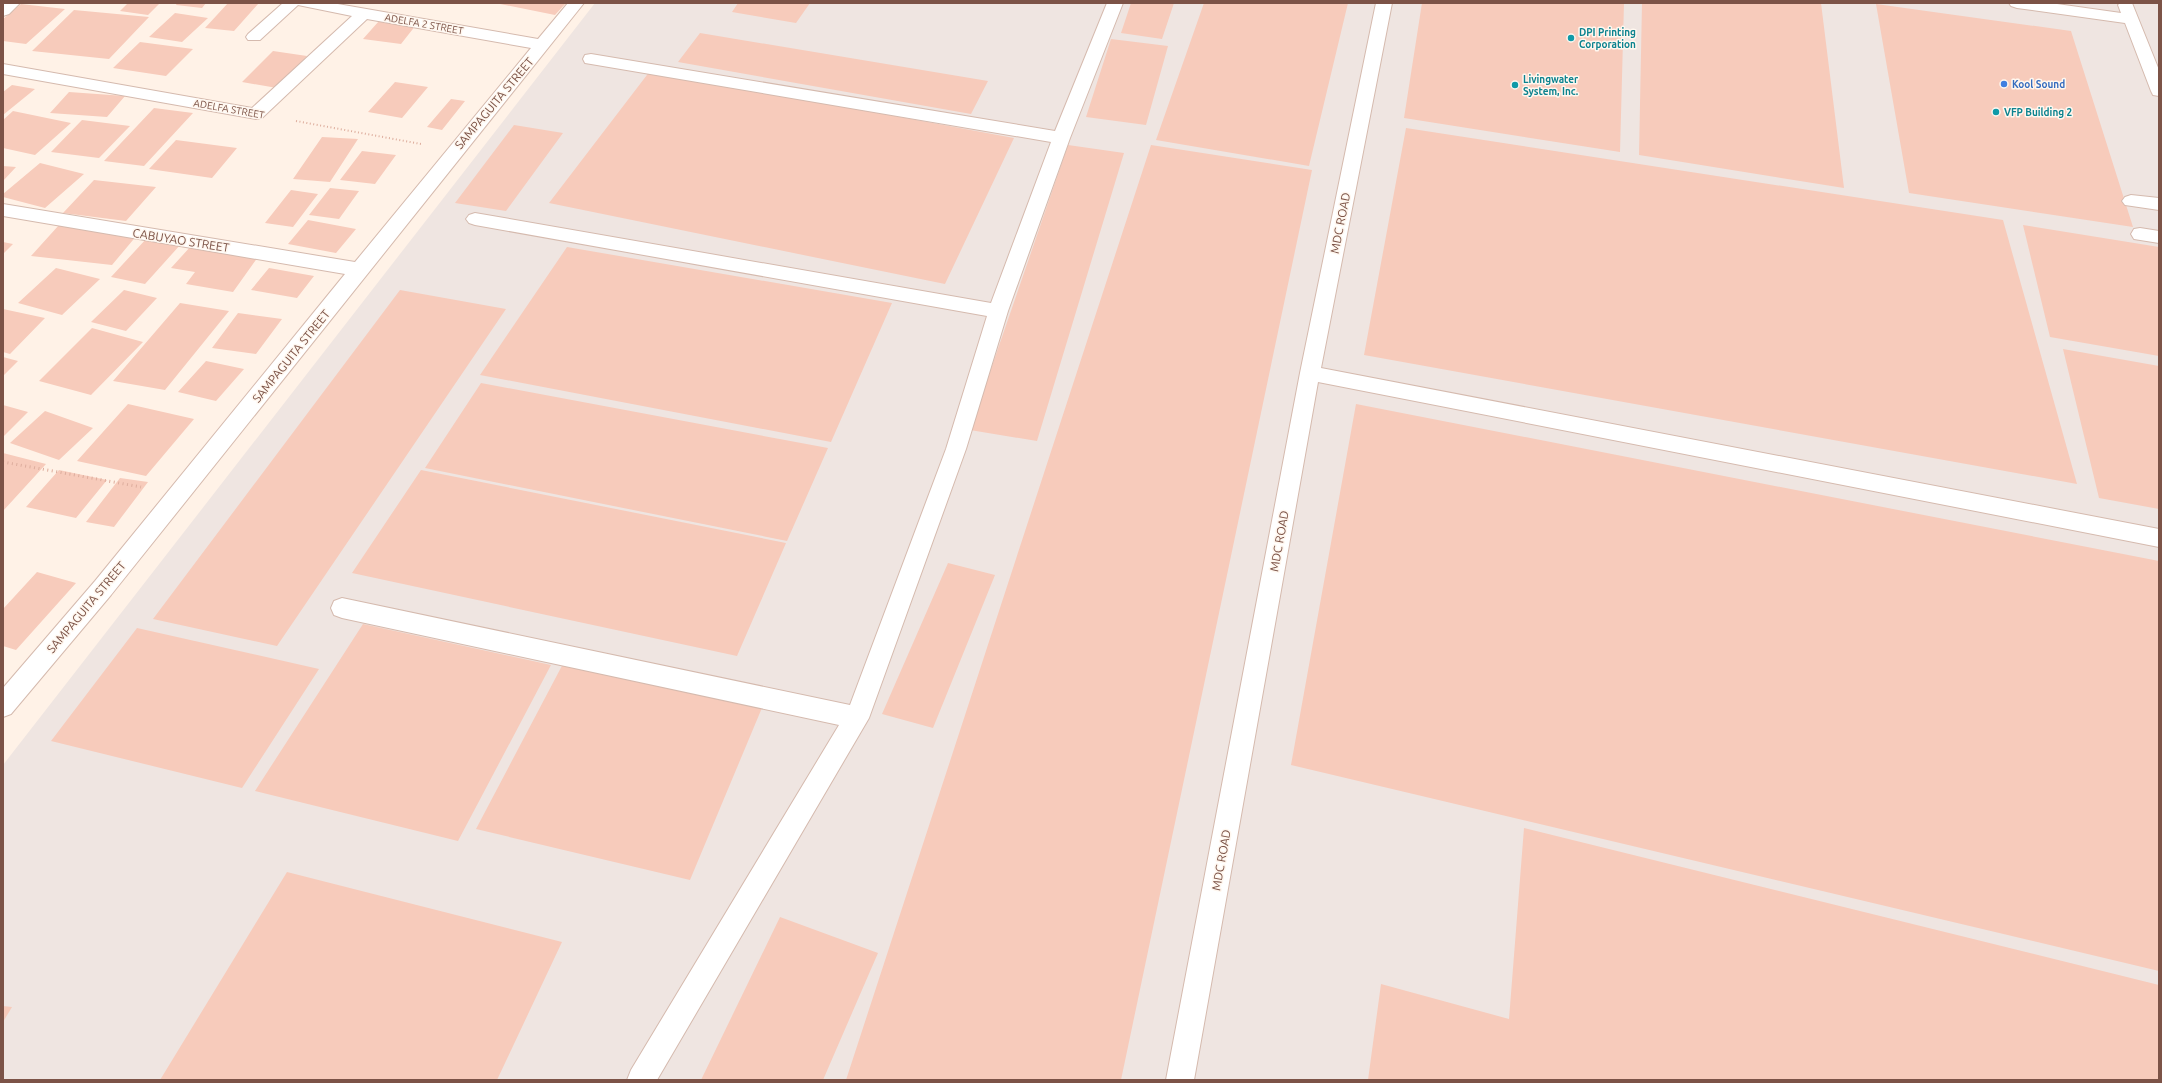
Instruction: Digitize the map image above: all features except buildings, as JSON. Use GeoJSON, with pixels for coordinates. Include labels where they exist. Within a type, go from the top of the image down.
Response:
{"type":"FeatureCollection","features":[{"type":"Feature","properties":{"kind":"street"},"geometry":{"type":"LineString","coordinates":[[3,11],[12,3]]}},
{"type":"Feature","properties":{"kind":"street"},"geometry":{"type":"LineString","coordinates":[[254,37],[292,3]]}},
{"type":"Feature","properties":{"kind":"street","name":"ADELFA 2 STREET"},"geometry":{"type":"LineString","coordinates":[[305,3],[543,45]]}},
{"type":"Feature","properties":{"kind":"street","name":"SAMPAGUITA STREET"},"geometry":{"type":"LineString","coordinates":[[3,706],[103,588],[576,3]]}},
{"type":"Feature","properties":{"kind":"street"},"geometry":{"type":"LineString","coordinates":[[641,1080],[857,718],[956,449],[998,311],[1061,138],[1115,3]]}},
{"type":"Feature","properties":{"kind":"street","name":"MDC ROAD"},"geometry":{"type":"LineString","coordinates":[[1180,1080],[1310,372],[1384,3]]}},
{"type":"Feature","properties":{"kind":"street"},"geometry":{"type":"LineString","coordinates":[[2017,3],[2131,19]]}},
{"type":"Feature","properties":{"kind":"street"},"geometry":{"type":"LineString","coordinates":[[2125,3],[2159,91]]}},
{"type":"Feature","properties":{"kind":"street"},"geometry":{"type":"LineString","coordinates":[[256,114],[363,14]]}},
{"type":"Feature","properties":{"kind":"street"},"geometry":{"type":"LineString","coordinates":[[591,59],[1061,138]]}},
{"type":"Feature","properties":{"kind":"street","name":"ADELFA STREET"},"geometry":{"type":"LineString","coordinates":[[3,69],[256,114]]}},
{"type":"Feature","properties":{"kind":"street"},"geometry":{"type":"LineString","coordinates":[[2131,201],[2159,204]]}},
{"type":"Feature","properties":{"kind":"street","name":"CABUYAO STREET"},"geometry":{"type":"LineString","coordinates":[[3,210],[360,270]]}},
{"type":"Feature","properties":{"kind":"street"},"geometry":{"type":"LineString","coordinates":[[476,219],[998,311]]}},
{"type":"Feature","properties":{"kind":"street"},"geometry":{"type":"LineString","coordinates":[[2140,234],[2159,237]]}},
{"type":"Feature","properties":{"kind":"street"},"geometry":{"type":"LineString","coordinates":[[1310,372],[2159,538]]}},
{"type":"Feature","properties":{"kind":"street"},"geometry":{"type":"LineString","coordinates":[[342,608],[857,718]]}},
{"type":"Feature","properties":{"kind":"path","name":"ADELFA STREET"},"geometry":{"type":"LineString","coordinates":[[256,114],[455,151]]}},
{"type":"Feature","properties":{"kind":"shaded area"},"geometry":{"type":"Polygon","coordinates":[[[595,3],[2159,3],[2159,1080],[3,1080],[3,765],[595,3]]]}},
{"type":"Feature","properties":{"kind":"place","name":"DPI Printing Corporation"},"geometry":{"type":"Point","coordinates":[1571,38]}},
{"type":"Feature","properties":{"kind":"place","name":"Kool Sound"},"geometry":{"type":"Point","coordinates":[2004,84]}},
{"type":"Feature","properties":{"kind":"place","name":"Livingwater System, Inc."},"geometry":{"type":"Point","coordinates":[1515,85]}},
{"type":"Feature","properties":{"kind":"place","name":"VFP Building 2"},"geometry":{"type":"Point","coordinates":[1996,112]}}]}
